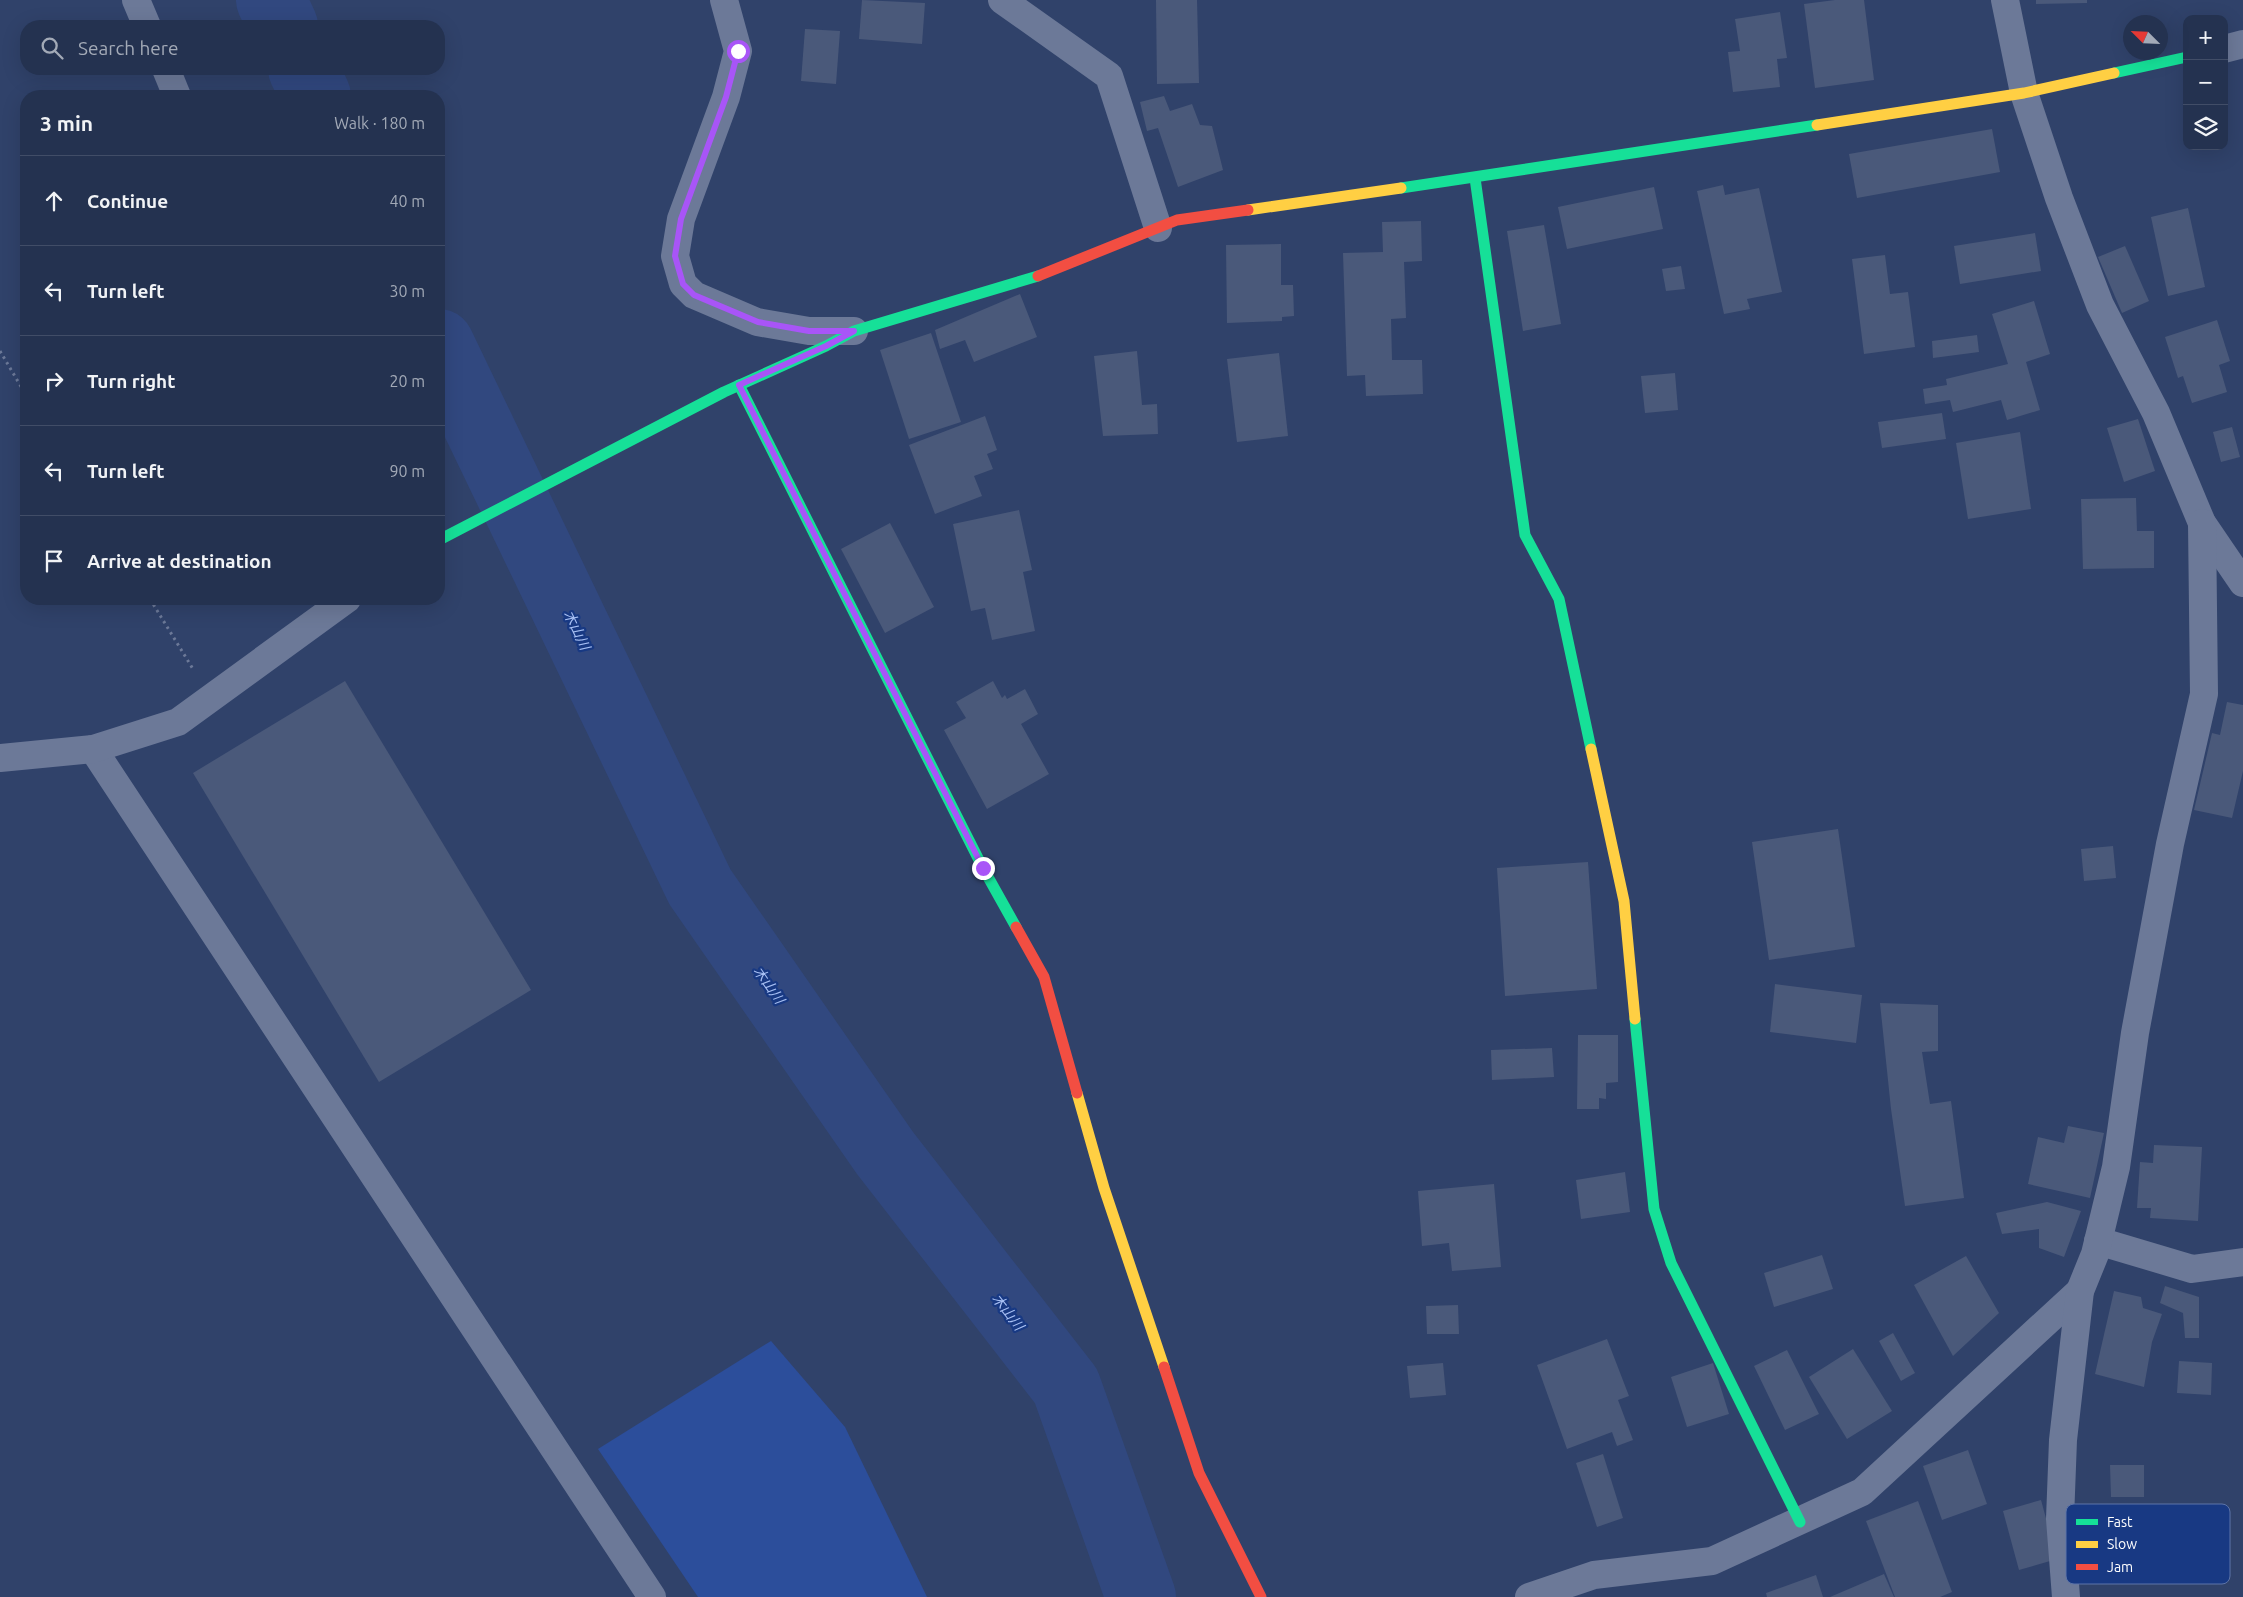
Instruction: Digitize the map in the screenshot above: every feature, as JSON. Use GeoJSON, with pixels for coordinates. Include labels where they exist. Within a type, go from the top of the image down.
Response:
{"type":"FeatureCollection","features":[{"type":"Feature","properties":{"kind":"street"},"geometry":{"type":"LineString","coordinates":[[136,0],[145,20]]}},
{"type":"Feature","properties":{"kind":"street"},"geometry":{"type":"LineString","coordinates":[[724,0],[738,51],[726,97],[681,219],[675,256],[683,284],[694,295],[758,322],[809,331],[854,331]]}},
{"type":"Feature","properties":{"kind":"street"},"geometry":{"type":"LineString","coordinates":[[1002,0],[1109,76],[1158,228]]}},
{"type":"Feature","properties":{"kind":"street"},"geometry":{"type":"LineString","coordinates":[[2005,0],[2024,93],[2059,198],[2100,305],[2156,414],[2202,523],[2243,583]]}},
{"type":"Feature","properties":{"kind":"street"},"geometry":{"type":"LineString","coordinates":[[2228,47],[2243,44]]}},
{"type":"Feature","properties":{"kind":"street"},"geometry":{"type":"LineString","coordinates":[[445,537],[724,392],[826,346],[854,331],[1034,278],[1177,220],[1474,178],[2024,93],[2183,58]]}},
{"type":"Feature","properties":{"kind":"street"},"geometry":{"type":"LineString","coordinates":[[168,75],[175,90]]}},
{"type":"Feature","properties":{"kind":"street"},"geometry":{"type":"LineString","coordinates":[[1474,178],[1525,535],[1559,599],[1624,901],[1654,1209],[1671,1263],[1800,1522]]}},
{"type":"Feature","properties":{"kind":"street"},"geometry":{"type":"LineString","coordinates":[[739,385],[983,868],[1044,977],[1104,1188],[1199,1472],[1260,1597]]}},
{"type":"Feature","properties":{"kind":"street"},"geometry":{"type":"LineString","coordinates":[[2066,1597],[2060,1499],[2063,1440],[2080,1291],[2095,1254],[2116,1167],[2135,1033],[2170,844],[2204,694],[2202,523]]}},
{"type":"Feature","properties":{"kind":"street"},"geometry":{"type":"LineString","coordinates":[[0,758],[93,749],[178,722],[339,605]]}},
{"type":"Feature","properties":{"kind":"street"},"geometry":{"type":"LineString","coordinates":[[93,749],[652,1597]]}},
{"type":"Feature","properties":{"kind":"street"},"geometry":{"type":"LineString","coordinates":[[2098,1241],[2192,1269],[2243,1262]]}},
{"type":"Feature","properties":{"kind":"street"},"geometry":{"type":"LineString","coordinates":[[1529,1597],[1594,1575],[1712,1561],[1862,1492],[2080,1291]]}},
{"type":"Feature","properties":{"kind":"path"},"geometry":{"type":"LineString","coordinates":[[0,351],[20,384]]}},
{"type":"Feature","properties":{"kind":"path"},"geometry":{"type":"LineString","coordinates":[[154,605],[211,699]]}},
{"type":"Feature","properties":{"kind":"shaded area"},"geometry":{"type":"Polygon","coordinates":[[[771,1341],[845,1427],[927,1597],[698,1597],[598,1449],[771,1341]]]}},
{"type":"Feature","properties":{"kind":"building"},"geometry":{"type":"Polygon","coordinates":[[[862,0],[925,3],[922,44],[859,39],[862,0]]]}},
{"type":"Feature","properties":{"kind":"building"},"geometry":{"type":"Polygon","coordinates":[[[1156,0],[1197,0],[1199,83],[1157,84],[1156,0]]]}},
{"type":"Feature","properties":{"kind":"building"},"geometry":{"type":"Polygon","coordinates":[[[1835,0],[1864,0],[1874,80],[1815,88],[1804,4],[1835,0]]]}},
{"type":"Feature","properties":{"kind":"building"},"geometry":{"type":"Polygon","coordinates":[[[2036,0],[2087,0],[2087,3],[2036,4],[2036,0]]]}},
{"type":"Feature","properties":{"kind":"building"},"geometry":{"type":"Polygon","coordinates":[[[1780,12],[1787,58],[1777,59],[1780,87],[1733,92],[1728,52],[1740,51],[1735,19],[1780,12]]]}},
{"type":"Feature","properties":{"kind":"building"},"geometry":{"type":"Polygon","coordinates":[[[805,29],[840,31],[836,84],[801,81],[805,29]]]}},
{"type":"Feature","properties":{"kind":"building"},"geometry":{"type":"Polygon","coordinates":[[[1164,96],[1170,111],[1192,104],[1200,125],[1212,126],[1223,170],[1178,187],[1158,128],[1147,131],[1140,102],[1164,96]]]}},
{"type":"Feature","properties":{"kind":"building"},"geometry":{"type":"Polygon","coordinates":[[[1992,129],[2000,172],[1857,198],[1849,154],[1992,129]]]}},
{"type":"Feature","properties":{"kind":"building"},"geometry":{"type":"Polygon","coordinates":[[[1723,185],[1725,195],[1759,188],[1782,292],[1747,299],[1750,309],[1724,314],[1697,191],[1723,185]]]}},
{"type":"Feature","properties":{"kind":"building"},"geometry":{"type":"Polygon","coordinates":[[[1654,187],[1663,229],[1567,249],[1558,207],[1654,187]]]}},
{"type":"Feature","properties":{"kind":"building"},"geometry":{"type":"Polygon","coordinates":[[[2188,208],[2205,287],[2168,296],[2151,217],[2188,208]]]}},
{"type":"Feature","properties":{"kind":"building"},"geometry":{"type":"Polygon","coordinates":[[[1421,221],[1422,261],[1404,262],[1406,318],[1391,319],[1392,360],[1422,360],[1423,394],[1366,396],[1365,375],[1347,376],[1343,253],[1383,252],[1382,222],[1421,221]]]}},
{"type":"Feature","properties":{"kind":"building"},"geometry":{"type":"Polygon","coordinates":[[[1544,225],[1561,324],[1523,331],[1507,231],[1544,225]]]}},
{"type":"Feature","properties":{"kind":"building"},"geometry":{"type":"Polygon","coordinates":[[[2035,233],[2041,271],[1960,284],[1954,246],[2035,233]]]}},
{"type":"Feature","properties":{"kind":"building"},"geometry":{"type":"Polygon","coordinates":[[[1281,244],[1281,285],[1293,285],[1294,316],[1282,317],[1282,321],[1227,323],[1226,245],[1281,244]]]}},
{"type":"Feature","properties":{"kind":"building"},"geometry":{"type":"Polygon","coordinates":[[[2125,246],[2149,301],[2122,313],[2098,257],[2125,246]]]}},
{"type":"Feature","properties":{"kind":"building"},"geometry":{"type":"Polygon","coordinates":[[[1885,255],[1890,294],[1908,292],[1915,347],[1864,354],[1852,259],[1885,255]]]}},
{"type":"Feature","properties":{"kind":"building"},"geometry":{"type":"Polygon","coordinates":[[[1681,266],[1685,289],[1666,291],[1662,269],[1681,266]]]}},
{"type":"Feature","properties":{"kind":"building"},"geometry":{"type":"Polygon","coordinates":[[[1020,294],[1037,337],[974,362],[965,340],[940,349],[935,330],[1020,294]]]}},
{"type":"Feature","properties":{"kind":"building"},"geometry":{"type":"Polygon","coordinates":[[[2034,301],[2050,354],[2026,362],[2040,410],[2007,420],[2001,400],[1953,412],[1950,400],[1925,404],[1923,389],[1947,385],[1946,379],[2008,364],[1992,314],[2034,301]]]}},
{"type":"Feature","properties":{"kind":"building"},"geometry":{"type":"Polygon","coordinates":[[[2217,320],[2230,361],[2219,365],[2227,392],[2192,403],[2183,376],[2178,378],[2165,337],[2217,320]]]}},
{"type":"Feature","properties":{"kind":"building"},"geometry":{"type":"Polygon","coordinates":[[[931,333],[961,422],[909,439],[880,350],[931,333]]]}},
{"type":"Feature","properties":{"kind":"building"},"geometry":{"type":"Polygon","coordinates":[[[1977,335],[1979,352],[1933,358],[1932,341],[1977,335]]]}},
{"type":"Feature","properties":{"kind":"building"},"geometry":{"type":"Polygon","coordinates":[[[1137,351],[1142,405],[1157,404],[1158,434],[1103,436],[1094,356],[1137,351]]]}},
{"type":"Feature","properties":{"kind":"building"},"geometry":{"type":"Polygon","coordinates":[[[1279,353],[1288,436],[1237,442],[1227,359],[1279,353]]]}},
{"type":"Feature","properties":{"kind":"building"},"geometry":{"type":"Polygon","coordinates":[[[1675,373],[1678,410],[1645,413],[1641,376],[1675,373]]]}},
{"type":"Feature","properties":{"kind":"building"},"geometry":{"type":"Polygon","coordinates":[[[1942,413],[1946,439],[1882,448],[1878,422],[1942,413]]]}},
{"type":"Feature","properties":{"kind":"building"},"geometry":{"type":"Polygon","coordinates":[[[985,416],[997,450],[987,454],[993,469],[974,476],[982,496],[935,514],[909,445],[985,416]]]}},
{"type":"Feature","properties":{"kind":"building"},"geometry":{"type":"Polygon","coordinates":[[[2138,419],[2155,471],[2124,482],[2107,428],[2138,419]]]}},
{"type":"Feature","properties":{"kind":"building"},"geometry":{"type":"Polygon","coordinates":[[[2232,427],[2240,457],[2221,462],[2213,432],[2232,427]]]}},
{"type":"Feature","properties":{"kind":"building"},"geometry":{"type":"Polygon","coordinates":[[[2020,432],[2031,509],[1968,519],[1956,443],[2020,432]]]}},
{"type":"Feature","properties":{"kind":"building"},"geometry":{"type":"Polygon","coordinates":[[[2136,498],[2137,531],[2154,531],[2154,568],[2083,569],[2081,499],[2136,498]]]}},
{"type":"Feature","properties":{"kind":"building"},"geometry":{"type":"Polygon","coordinates":[[[1019,510],[1032,570],[1023,572],[1035,631],[992,640],[985,608],[971,611],[953,524],[1019,510]]]}},
{"type":"Feature","properties":{"kind":"building"},"geometry":{"type":"Polygon","coordinates":[[[890,523],[934,607],[885,633],[841,549],[890,523]]]}},
{"type":"Feature","properties":{"kind":"building"},"geometry":{"type":"Polygon","coordinates":[[[345,681],[531,990],[379,1082],[193,773],[345,681]]]}},
{"type":"Feature","properties":{"kind":"building"},"geometry":{"type":"Polygon","coordinates":[[[993,681],[1002,698],[1005,695],[1007,699],[1025,689],[1038,714],[1021,724],[1049,774],[987,809],[944,730],[966,718],[956,702],[993,681]]]}},
{"type":"Feature","properties":{"kind":"building"},"geometry":{"type":"Polygon","coordinates":[[[2227,702],[2243,705],[2243,771],[2232,818],[2194,810],[2212,733],[2220,735],[2227,702]]]}},
{"type":"Feature","properties":{"kind":"building"},"geometry":{"type":"Polygon","coordinates":[[[1838,829],[1855,947],[1769,960],[1752,842],[1838,829]]]}},
{"type":"Feature","properties":{"kind":"building"},"geometry":{"type":"Polygon","coordinates":[[[2113,846],[2116,878],[2084,881],[2081,849],[2113,846]]]}},
{"type":"Feature","properties":{"kind":"building"},"geometry":{"type":"Polygon","coordinates":[[[1588,862],[1597,989],[1505,996],[1497,868],[1588,862]]]}},
{"type":"Feature","properties":{"kind":"building"},"geometry":{"type":"Polygon","coordinates":[[[1775,984],[1862,995],[1856,1043],[1770,1032],[1775,984]]]}},
{"type":"Feature","properties":{"kind":"building"},"geometry":{"type":"Polygon","coordinates":[[[1880,1003],[1938,1005],[1938,1051],[1922,1052],[1930,1104],[1951,1101],[1964,1198],[1905,1206],[1891,1109],[1880,1003]]]}},
{"type":"Feature","properties":{"kind":"building"},"geometry":{"type":"Polygon","coordinates":[[[1578,1035],[1618,1035],[1618,1082],[1606,1083],[1606,1099],[1599,1098],[1599,1109],[1577,1109],[1578,1035]]]}},
{"type":"Feature","properties":{"kind":"building"},"geometry":{"type":"Polygon","coordinates":[[[1552,1048],[1554,1077],[1492,1080],[1491,1050],[1552,1048]]]}},
{"type":"Feature","properties":{"kind":"building"},"geometry":{"type":"Polygon","coordinates":[[[2068,1126],[2104,1133],[2090,1198],[2028,1184],[2038,1137],[2064,1143],[2068,1126]]]}},
{"type":"Feature","properties":{"kind":"building"},"geometry":{"type":"Polygon","coordinates":[[[2154,1145],[2202,1147],[2198,1221],[2150,1218],[2151,1208],[2137,1208],[2140,1162],[2153,1163],[2154,1145]]]}},
{"type":"Feature","properties":{"kind":"building"},"geometry":{"type":"Polygon","coordinates":[[[1625,1172],[1630,1212],[1581,1219],[1576,1180],[1625,1172]]]}},
{"type":"Feature","properties":{"kind":"building"},"geometry":{"type":"Polygon","coordinates":[[[1494,1184],[1501,1267],[1452,1271],[1449,1243],[1422,1246],[1418,1191],[1494,1184]]]}},
{"type":"Feature","properties":{"kind":"building"},"geometry":{"type":"Polygon","coordinates":[[[2047,1202],[2081,1211],[2064,1257],[2039,1248],[2039,1229],[2002,1234],[1996,1213],[2047,1202]]]}},
{"type":"Feature","properties":{"kind":"building"},"geometry":{"type":"Polygon","coordinates":[[[1822,1255],[1833,1289],[1774,1307],[1764,1273],[1822,1255]]]}},
{"type":"Feature","properties":{"kind":"building"},"geometry":{"type":"Polygon","coordinates":[[[1966,1256],[1999,1313],[1953,1356],[1914,1285],[1966,1256]]]}},
{"type":"Feature","properties":{"kind":"building"},"geometry":{"type":"Polygon","coordinates":[[[2165,1286],[2199,1297],[2199,1338],[2185,1338],[2183,1313],[2160,1303],[2165,1286]]]}},
{"type":"Feature","properties":{"kind":"building"},"geometry":{"type":"Polygon","coordinates":[[[2114,1291],[2141,1297],[2143,1308],[2162,1314],[2152,1342],[2144,1387],[2095,1374],[2114,1291]]]}},
{"type":"Feature","properties":{"kind":"building"},"geometry":{"type":"Polygon","coordinates":[[[1458,1305],[1459,1334],[1427,1334],[1426,1306],[1458,1305]]]}},
{"type":"Feature","properties":{"kind":"building"},"geometry":{"type":"Polygon","coordinates":[[[1893,1333],[1915,1373],[1901,1381],[1879,1341],[1893,1333]]]}},
{"type":"Feature","properties":{"kind":"building"},"geometry":{"type":"Polygon","coordinates":[[[1607,1339],[1629,1396],[1618,1400],[1633,1440],[1617,1446],[1612,1432],[1567,1449],[1537,1365],[1607,1339]]]}},
{"type":"Feature","properties":{"kind":"building"},"geometry":{"type":"Polygon","coordinates":[[[1853,1349],[1892,1411],[1847,1439],[1809,1377],[1853,1349]]]}},
{"type":"Feature","properties":{"kind":"building"},"geometry":{"type":"Polygon","coordinates":[[[1787,1350],[1819,1414],[1785,1430],[1754,1366],[1787,1350]]]}},
{"type":"Feature","properties":{"kind":"building"},"geometry":{"type":"Polygon","coordinates":[[[2179,1361],[2212,1363],[2211,1395],[2177,1393],[2179,1361]]]}},
{"type":"Feature","properties":{"kind":"building"},"geometry":{"type":"Polygon","coordinates":[[[1443,1363],[1446,1395],[1410,1398],[1407,1366],[1443,1363]]]}},
{"type":"Feature","properties":{"kind":"building"},"geometry":{"type":"Polygon","coordinates":[[[1713,1363],[1729,1414],[1687,1427],[1671,1377],[1713,1363]]]}},
{"type":"Feature","properties":{"kind":"building"},"geometry":{"type":"Polygon","coordinates":[[[1968,1450],[1987,1504],[1942,1520],[1923,1466],[1968,1450]]]}},
{"type":"Feature","properties":{"kind":"building"},"geometry":{"type":"Polygon","coordinates":[[[1603,1454],[1623,1518],[1597,1527],[1576,1463],[1603,1454]]]}},
{"type":"Feature","properties":{"kind":"building"},"geometry":{"type":"Polygon","coordinates":[[[2110,1465],[2144,1465],[2144,1497],[2111,1497],[2110,1465]]]}},
{"type":"Feature","properties":{"kind":"building"},"geometry":{"type":"Polygon","coordinates":[[[2041,1500],[2057,1559],[2019,1570],[2003,1511],[2041,1500]]]}},
{"type":"Feature","properties":{"kind":"building"},"geometry":{"type":"Polygon","coordinates":[[[1918,1501],[1952,1592],[1940,1597],[1895,1597],[1866,1521],[1918,1501]]]}},
{"type":"Feature","properties":{"kind":"building"},"geometry":{"type":"Polygon","coordinates":[[[1884,1574],[1894,1597],[1830,1597],[1884,1574]]]}},
{"type":"Feature","properties":{"kind":"building"},"geometry":{"type":"Polygon","coordinates":[[[1816,1575],[1823,1597],[1767,1597],[1766,1593],[1816,1575]]]}},
{"type":"Feature","properties":{"kind":"waterway","name":"木山川"},"geometry":{"type":"LineString","coordinates":[[271,0],[280,20]]}},
{"type":"Feature","properties":{"kind":"waterway","name":"木山川"},"geometry":{"type":"LineString","coordinates":[[306,75],[313,90]]}},
{"type":"Feature","properties":{"kind":"waterway","name":"木山川"},"geometry":{"type":"LineString","coordinates":[[445,356],[700,887],[885,1153],[1066,1386],[1141,1597]]}},
{"type":"Feature","properties":{"kind":"traffic: fast"},"geometry":{"type":"LineString","coordinates":[[2114,73],[2183,58]]}},
{"type":"Feature","properties":{"kind":"traffic: fast"},"geometry":{"type":"LineString","coordinates":[[1401,188],[1817,125]]}},
{"type":"Feature","properties":{"kind":"traffic: fast"},"geometry":{"type":"LineString","coordinates":[[1475,178],[1525,535],[1559,599],[1591,749]]}},
{"type":"Feature","properties":{"kind":"traffic: fast"},"geometry":{"type":"LineString","coordinates":[[445,537],[724,392],[826,346],[854,331],[1038,276]]}},
{"type":"Feature","properties":{"kind":"traffic: fast"},"geometry":{"type":"LineString","coordinates":[[739,385],[983,868],[1016,927]]}},
{"type":"Feature","properties":{"kind":"traffic: fast"},"geometry":{"type":"LineString","coordinates":[[1635,1019],[1654,1209],[1671,1263],[1800,1522]]}},
{"type":"Feature","properties":{"kind":"traffic: slow"},"geometry":{"type":"LineString","coordinates":[[1817,125],[2024,93],[2114,73]]}},
{"type":"Feature","properties":{"kind":"traffic: slow"},"geometry":{"type":"LineString","coordinates":[[1248,210],[1401,188]]}},
{"type":"Feature","properties":{"kind":"traffic: slow"},"geometry":{"type":"LineString","coordinates":[[1591,749],[1624,901],[1635,1019]]}},
{"type":"Feature","properties":{"kind":"traffic: slow"},"geometry":{"type":"LineString","coordinates":[[1077,1093],[1104,1188],[1164,1367]]}},
{"type":"Feature","properties":{"kind":"traffic: jam"},"geometry":{"type":"LineString","coordinates":[[1038,276],[1177,220],[1248,210]]}},
{"type":"Feature","properties":{"kind":"traffic: jam"},"geometry":{"type":"LineString","coordinates":[[1016,927],[1044,977],[1077,1093]]}},
{"type":"Feature","properties":{"kind":"traffic: jam"},"geometry":{"type":"LineString","coordinates":[[1164,1367],[1199,1473],[1261,1597]]}},
{"type":"Feature","properties":{"kind":"route"},"geometry":{"type":"LineString","coordinates":[[738,51],[726,97],[702,156],[681,219],[675,256],[683,284],[694,295],[758,322],[809,331],[854,331],[826,346],[739,385],[983,868]]}}]}
